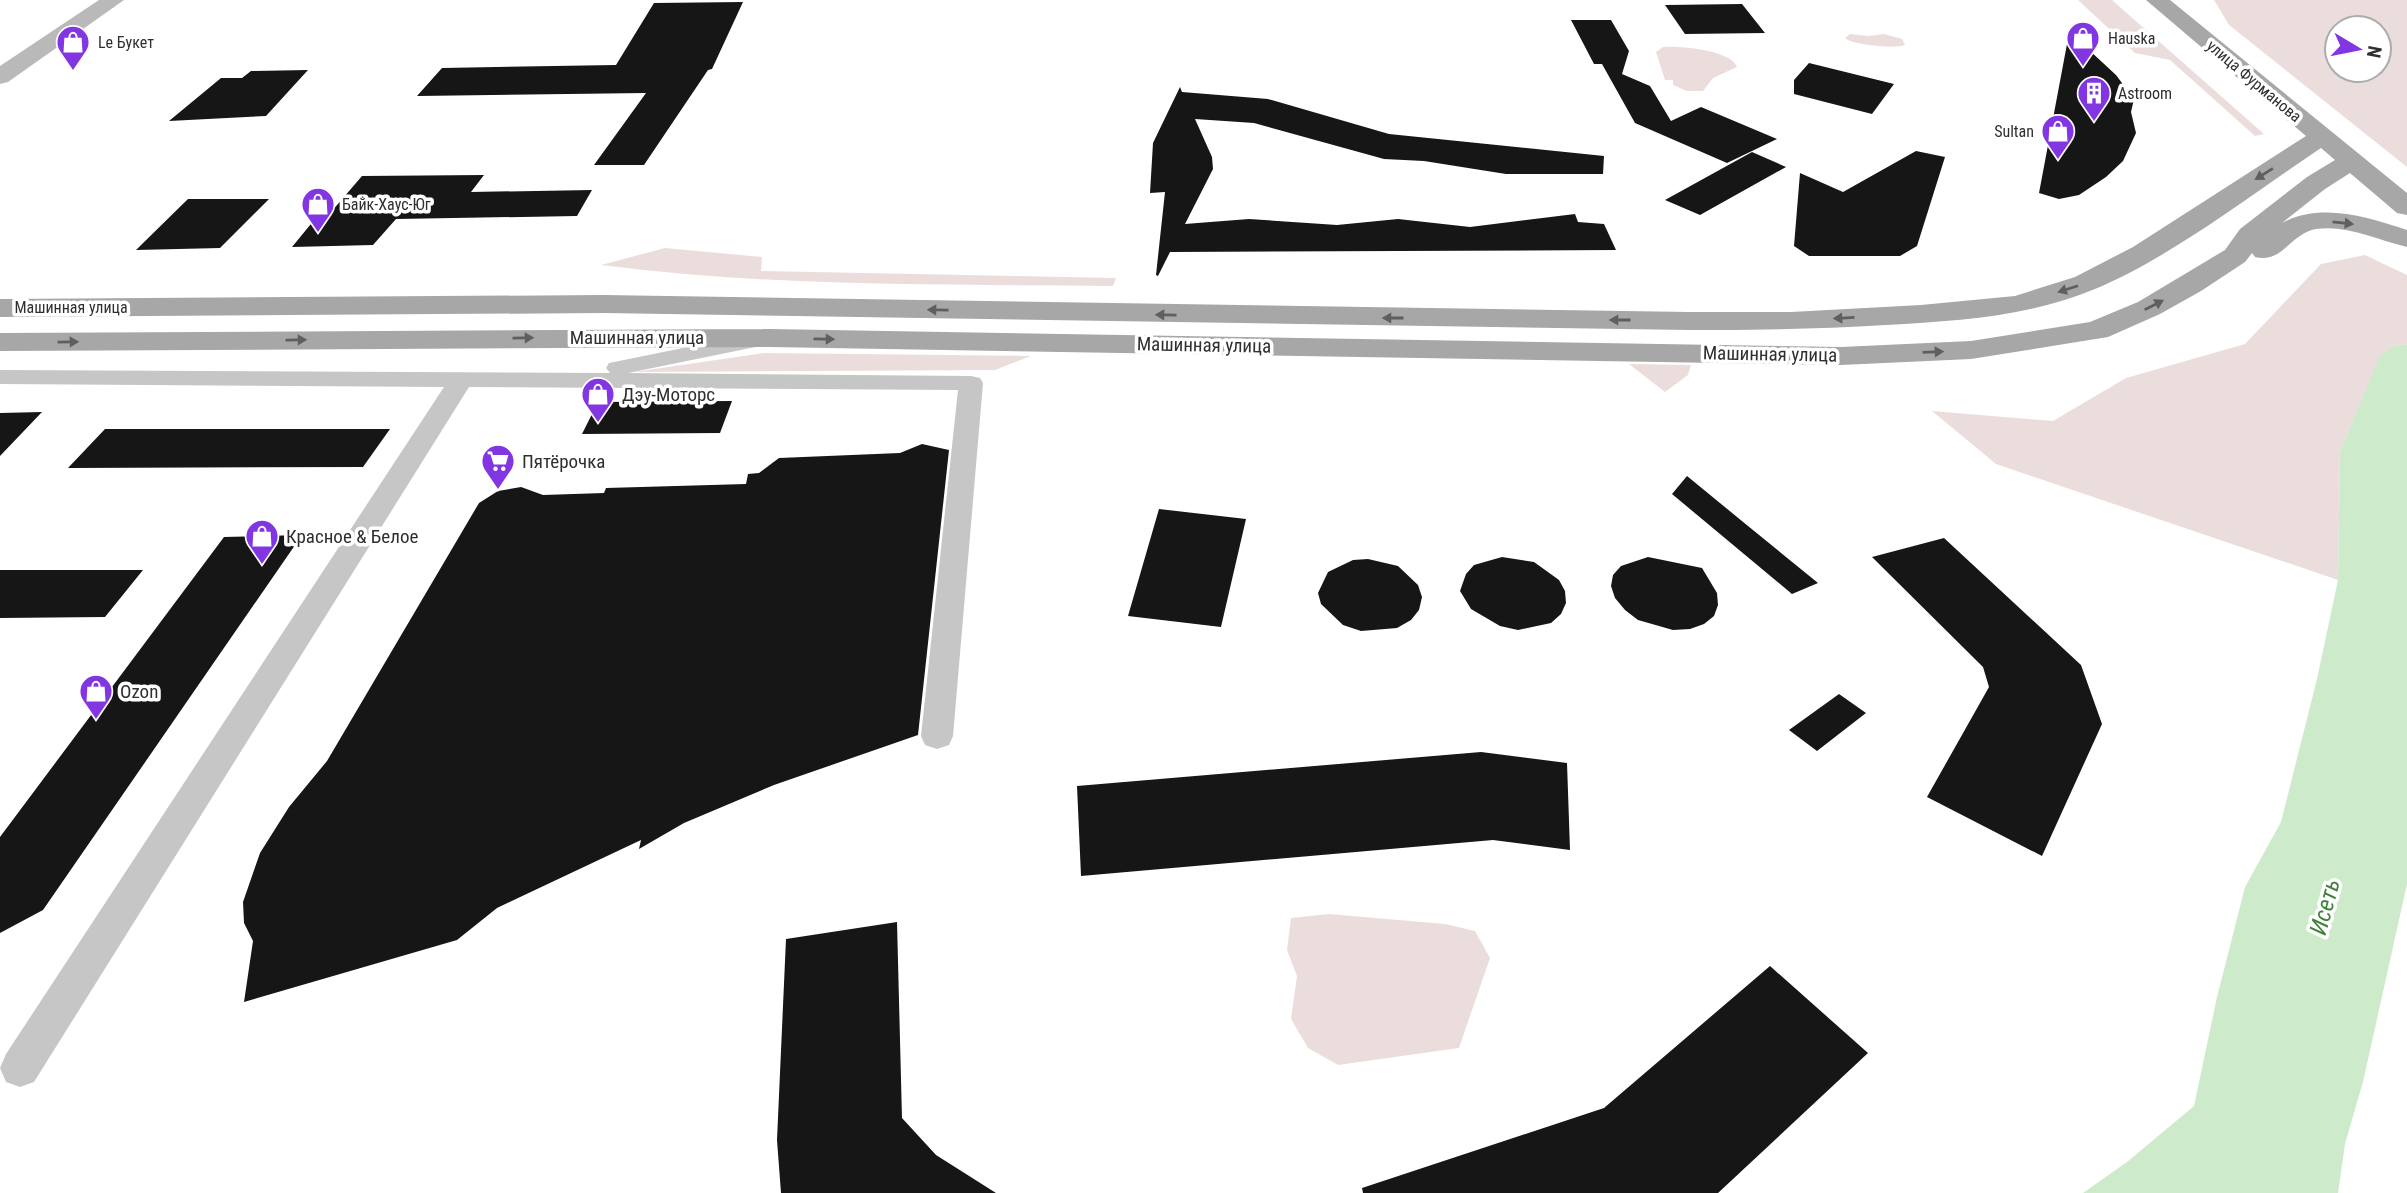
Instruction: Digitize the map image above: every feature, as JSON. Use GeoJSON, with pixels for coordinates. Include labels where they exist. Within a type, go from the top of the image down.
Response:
{"type":"FeatureCollection","features":[{"type":"Feature","properties":{"kind":"main road"},"geometry":{"type":"LineString","coordinates":[[0,77],[113,0]]}},
{"type":"Feature","properties":{"kind":"main road","name":"улица Фурманова"},"geometry":{"type":"LineString","coordinates":[[2157,0],[2407,207]]}},
{"type":"Feature","properties":{"kind":"main road","name":"Машинная улица"},"geometry":{"type":"LineString","coordinates":[[0,307],[603,304],[1689,321],[1791,321],[1921,314],[2019,305],[2085,284],[2143,253],[2321,137]]}},
{"type":"Feature","properties":{"kind":"main road","name":"Машинная улица"},"geometry":{"type":"LineString","coordinates":[[0,342],[769,338],[1841,356],[1971,350],[2097,330],[2149,309],[2235,256],[2250,235],[2316,183],[2351,162]]}},
{"type":"Feature","properties":{"kind":"main road"},"geometry":{"type":"LineString","coordinates":[[2235,256],[2263,253],[2299,225],[2311,222],[2362,226],[2407,239]]}},
{"type":"Feature","properties":{"kind":"street"},"geometry":{"type":"LineString","coordinates":[[560,380],[769,338]]}},
{"type":"Feature","properties":{"kind":"street"},"geometry":{"type":"LineString","coordinates":[[0,377],[971,383],[937,736]]}},
{"type":"Feature","properties":{"kind":"street"},"geometry":{"type":"LineString","coordinates":[[20,1068],[462,379]]}},
{"type":"Feature","properties":{"kind":"shaded area"},"geometry":{"type":"Polygon","coordinates":[[[2078,0],[2112,0],[2264,134],[2255,136],[2170,60],[2135,53],[2078,0]]]}},
{"type":"Feature","properties":{"kind":"shaded area"},"geometry":{"type":"Polygon","coordinates":[[[2214,0],[2407,0],[2407,167],[2229,25],[2214,0]]]}},
{"type":"Feature","properties":{"kind":"shaded area"},"geometry":{"type":"Polygon","coordinates":[[[1850,34],[1884,34],[1902,39],[1905,45],[1893,47],[1865,44],[1845,38],[1850,34]]]}},
{"type":"Feature","properties":{"kind":"shaded area"},"geometry":{"type":"Polygon","coordinates":[[[1663,47],[1692,48],[1715,53],[1733,61],[1737,67],[1713,78],[1703,91],[1687,91],[1673,85],[1673,80],[1665,80],[1656,52],[1663,47]]]}},
{"type":"Feature","properties":{"kind":"shaded area"},"geometry":{"type":"Polygon","coordinates":[[[665,248],[762,257],[761,271],[1116,278],[1113,286],[856,283],[728,277],[601,265],[665,248]]]}},
{"type":"Feature","properties":{"kind":"shaded area"},"geometry":{"type":"Polygon","coordinates":[[[2365,255],[2407,275],[2407,344],[2395,346],[2380,356],[2340,452],[2338,580],[1996,464],[1932,411],[2053,421],[2126,378],[2245,344],[2321,264],[2365,255]]]}},
{"type":"Feature","properties":{"kind":"shaded area"},"geometry":{"type":"Polygon","coordinates":[[[764,353],[1031,356],[995,370],[634,372],[764,353]]]}},
{"type":"Feature","properties":{"kind":"shaded area"},"geometry":{"type":"Polygon","coordinates":[[[1629,364],[1691,365],[1688,375],[1665,392],[1629,364]]]}},
{"type":"Feature","properties":{"kind":"shaded area"},"geometry":{"type":"Polygon","coordinates":[[[1329,914],[1445,924],[1475,931],[1490,958],[1459,1048],[1338,1065],[1308,1048],[1291,1019],[1297,976],[1287,950],[1291,918],[1329,914]]]}},
{"type":"Feature","properties":{"kind":"water","name":"Исеть"},"geometry":{"type":"Polygon","coordinates":[[[2407,344],[2407,884],[2363,1082],[2345,1144],[2338,1193],[2083,1193],[2127,1162],[2194,1106],[2217,997],[2245,887],[2281,822],[2317,679],[2338,580],[2340,452],[2380,355],[2395,346],[2407,344]]]}},
{"type":"Feature","properties":{"kind":"building"},"geometry":{"type":"Polygon","coordinates":[[[743,2],[712,69],[708,70],[644,165],[594,165],[646,93],[417,96],[442,68],[616,65],[654,3],[743,2]]]}},
{"type":"Feature","properties":{"kind":"building"},"geometry":{"type":"Polygon","coordinates":[[[1742,4],[1765,33],[1685,34],[1665,5],[1742,4]]]}},
{"type":"Feature","properties":{"kind":"building"},"geometry":{"type":"Polygon","coordinates":[[[1571,20],[1611,20],[1629,51],[1622,74],[1650,86],[1671,121],[1701,107],[1777,139],[1727,163],[1635,123],[1602,64],[1594,64],[1571,20]]]}},
{"type":"Feature","properties":{"kind":"building","name":"Astroom"},"geometry":{"type":"Polygon","coordinates":[[[2067,44],[2089,50],[2116,75],[2134,99],[2131,112],[2136,133],[2123,161],[2106,177],[2079,195],[2059,199],[2039,193],[2067,44]]]}},
{"type":"Feature","properties":{"kind":"building"},"geometry":{"type":"Polygon","coordinates":[[[1809,63],[1894,84],[1872,114],[1794,94],[1794,80],[1809,63]]]}},
{"type":"Feature","properties":{"kind":"building"},"geometry":{"type":"Polygon","coordinates":[[[308,70],[266,116],[169,121],[221,78],[242,78],[251,71],[308,70]]]}},
{"type":"Feature","properties":{"kind":"building"},"geometry":{"type":"Polygon","coordinates":[[[1180,87],[1182,92],[1268,99],[1389,134],[1604,156],[1603,174],[1506,174],[1424,161],[1384,159],[1254,123],[1195,119],[1212,157],[1213,169],[1185,224],[1249,219],[1337,225],[1398,219],[1470,227],[1575,214],[1578,222],[1604,224],[1616,250],[1170,252],[1158,276],[1165,192],[1150,193],[1153,143],[1180,87]]]}},
{"type":"Feature","properties":{"kind":"building"},"geometry":{"type":"Polygon","coordinates":[[[1916,151],[1945,157],[1917,246],[1900,256],[1809,256],[1794,246],[1800,173],[1843,192],[1916,151]]]}},
{"type":"Feature","properties":{"kind":"building"},"geometry":{"type":"Polygon","coordinates":[[[1752,152],[1786,167],[1700,215],[1665,200],[1752,152]]]}},
{"type":"Feature","properties":{"kind":"building"},"geometry":{"type":"Polygon","coordinates":[[[484,175],[471,192],[592,190],[577,216],[396,219],[373,245],[292,247],[315,219],[325,219],[362,176],[484,175]]]}},
{"type":"Feature","properties":{"kind":"building"},"geometry":{"type":"Polygon","coordinates":[[[188,199],[269,199],[220,248],[136,250],[188,199]]]}},
{"type":"Feature","properties":{"kind":"building"},"geometry":{"type":"Polygon","coordinates":[[[732,401],[720,433],[582,434],[598,402],[732,401]]]}},
{"type":"Feature","properties":{"kind":"building"},"geometry":{"type":"Polygon","coordinates":[[[42,412],[0,456],[0,413],[42,412]]]}},
{"type":"Feature","properties":{"kind":"building"},"geometry":{"type":"Polygon","coordinates":[[[105,429],[390,429],[363,467],[68,468],[105,429]]]}},
{"type":"Feature","properties":{"kind":"building"},"geometry":{"type":"Polygon","coordinates":[[[922,444],[949,450],[918,735],[774,785],[684,823],[639,849],[641,840],[497,908],[457,940],[244,1002],[253,941],[244,923],[243,902],[260,853],[289,807],[327,761],[479,503],[498,491],[521,487],[543,495],[604,493],[606,488],[746,484],[748,474],[759,473],[779,458],[900,453],[922,444]]]}},
{"type":"Feature","properties":{"kind":"building"},"geometry":{"type":"Polygon","coordinates":[[[1687,476],[1818,583],[1792,594],[1672,494],[1687,476]]]}},
{"type":"Feature","properties":{"kind":"building"},"geometry":{"type":"Polygon","coordinates":[[[1159,509],[1246,519],[1221,627],[1128,616],[1159,509]]]}},
{"type":"Feature","properties":{"kind":"building"},"geometry":{"type":"Polygon","coordinates":[[[302,535],[43,910],[0,933],[0,837],[224,537],[302,535]]]}},
{"type":"Feature","properties":{"kind":"building"},"geometry":{"type":"Polygon","coordinates":[[[1944,538],[2081,665],[2102,724],[2042,856],[1927,797],[1989,687],[1983,667],[1872,557],[1944,538]]]}},
{"type":"Feature","properties":{"kind":"building"},"geometry":{"type":"Polygon","coordinates":[[[1502,557],[1534,562],[1559,580],[1565,591],[1566,603],[1561,614],[1551,623],[1518,630],[1500,626],[1471,609],[1460,591],[1466,574],[1474,565],[1502,557]]]}},
{"type":"Feature","properties":{"kind":"building"},"geometry":{"type":"Polygon","coordinates":[[[1648,557],[1702,568],[1717,593],[1718,605],[1714,616],[1704,624],[1690,629],[1673,630],[1638,620],[1625,610],[1615,598],[1611,586],[1613,575],[1621,566],[1648,557]]]}},
{"type":"Feature","properties":{"kind":"building"},"geometry":{"type":"Polygon","coordinates":[[[1368,559],[1398,566],[1418,585],[1422,597],[1419,610],[1411,620],[1397,628],[1361,631],[1343,625],[1321,604],[1318,593],[1328,572],[1353,560],[1368,559]]]}},
{"type":"Feature","properties":{"kind":"building"},"geometry":{"type":"Polygon","coordinates":[[[0,570],[143,570],[105,617],[0,618],[0,570]]]}},
{"type":"Feature","properties":{"kind":"building"},"geometry":{"type":"Polygon","coordinates":[[[1839,694],[1866,713],[1817,751],[1789,730],[1839,694]]]}},
{"type":"Feature","properties":{"kind":"building"},"geometry":{"type":"Polygon","coordinates":[[[1481,752],[1567,763],[1570,850],[1493,840],[1081,876],[1077,786],[1481,752]]]}},
{"type":"Feature","properties":{"kind":"building"},"geometry":{"type":"Polygon","coordinates":[[[897,922],[902,1118],[936,1155],[996,1193],[781,1193],[777,1140],[786,939],[897,922]]]}},
{"type":"Feature","properties":{"kind":"building"},"geometry":{"type":"Polygon","coordinates":[[[1770,966],[1868,1053],[1718,1193],[1363,1193],[1362,1188],[1604,1108],[1770,966]]]}},
{"type":"Feature","properties":{"kind":"place","name":"Hauska"},"geometry":{"type":"Point","coordinates":[2083,68]}},
{"type":"Feature","properties":{"kind":"place","name":"Le Букет"},"geometry":{"type":"Point","coordinates":[73,72]}},
{"type":"Feature","properties":{"kind":"place","name":"Astroom"},"geometry":{"type":"Point","coordinates":[2094,123]}},
{"type":"Feature","properties":{"kind":"place","name":"Sultan"},"geometry":{"type":"Point","coordinates":[2058,161]}},
{"type":"Feature","properties":{"kind":"place","name":"Байк-Хаус-Юг"},"geometry":{"type":"Point","coordinates":[318,234]}},
{"type":"Feature","properties":{"kind":"place","name":"Дэу-Моторс"},"geometry":{"type":"Point","coordinates":[598,424]}},
{"type":"Feature","properties":{"kind":"place","name":"Пятёрочка"},"geometry":{"type":"Point","coordinates":[498,491]}},
{"type":"Feature","properties":{"kind":"place","name":"Красное & Белое"},"geometry":{"type":"Point","coordinates":[262,566]}},
{"type":"Feature","properties":{"kind":"place","name":"Ozon"},"geometry":{"type":"Point","coordinates":[96,721]}}]}
